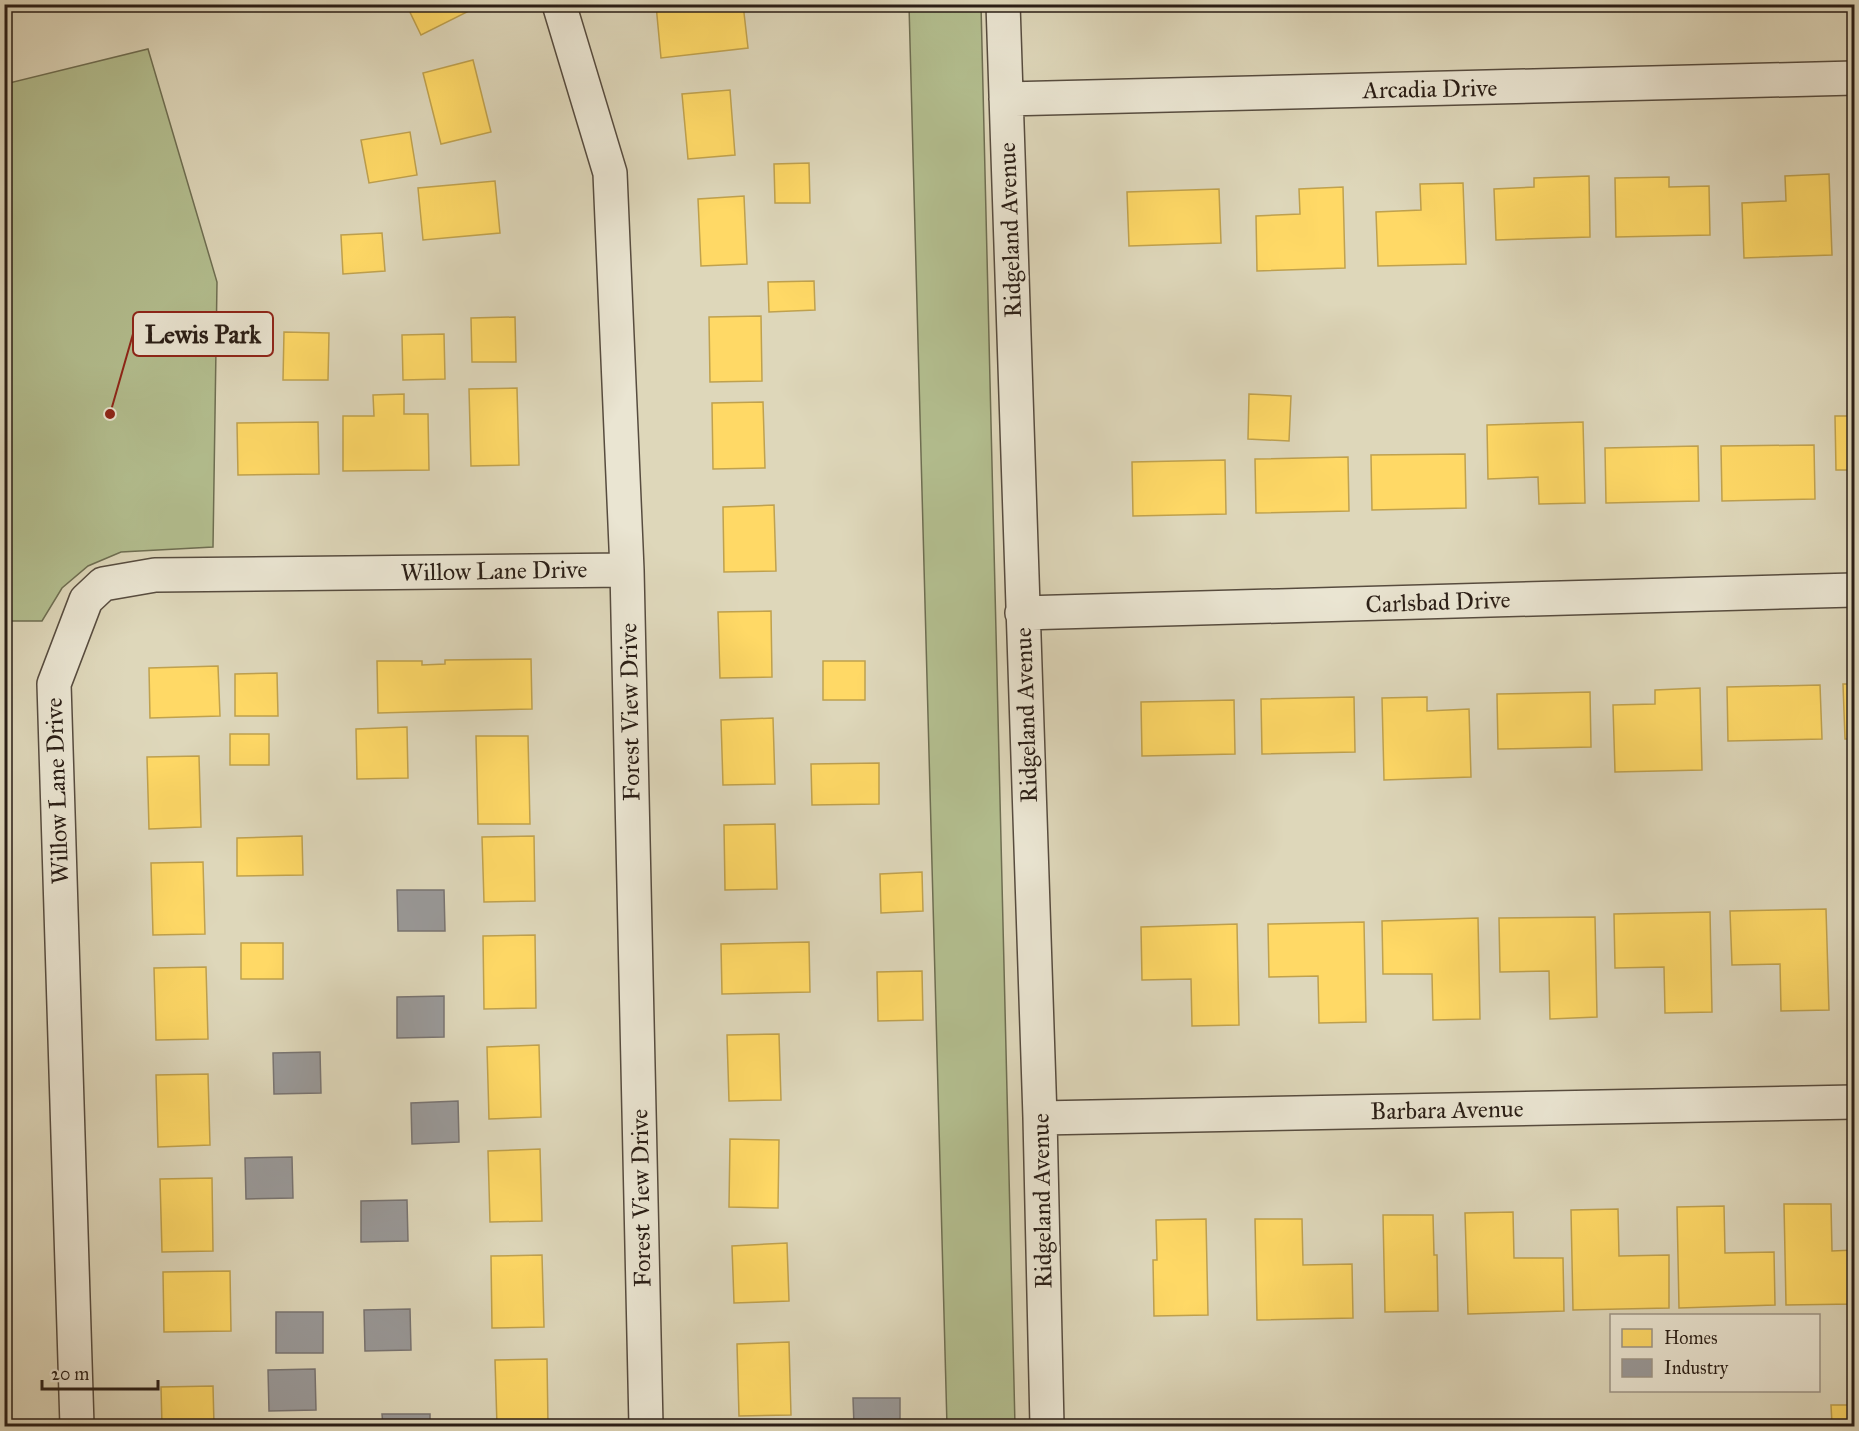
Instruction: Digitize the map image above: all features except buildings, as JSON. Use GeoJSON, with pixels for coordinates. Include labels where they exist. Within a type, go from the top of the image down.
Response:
{"type":"FeatureCollection","features":[{"type":"Feature","properties":{"kind":"street","name":"Forest View Drive"},"geometry":{"type":"LineString","coordinates":[[559,4],[610,173],[627,570],[646,1426]]}},
{"type":"Feature","properties":{"kind":"street","name":"Ridgeland Avenue"},"geometry":{"type":"LineString","coordinates":[[1003,4],[1040,1118],[1047,1426]]}},
{"type":"Feature","properties":{"kind":"street","name":"Arcadia Drive"},"geometry":{"type":"LineString","coordinates":[[1006,99],[1854,78]]}},
{"type":"Feature","properties":{"kind":"street","name":"Willow Lane Drive"},"geometry":{"type":"LineString","coordinates":[[77,1426],[54,684],[86,600],[103,584],[155,575],[627,570]]}},
{"type":"Feature","properties":{"kind":"street","name":"Carlsbad Drive"},"geometry":{"type":"LineString","coordinates":[[1022,613],[1854,591]]}},
{"type":"Feature","properties":{"kind":"street","name":"Barbara Avenue"},"geometry":{"type":"LineString","coordinates":[[1040,1118],[1854,1102]]}},
{"type":"Feature","properties":{"kind":"green space"},"geometry":{"type":"Polygon","coordinates":[[[909,5],[981,5],[1015,1426],[947,1426],[909,5]]]}},
{"type":"Feature","properties":{"kind":"green space"},"geometry":{"type":"Polygon","coordinates":[[[148,49],[217,282],[213,547],[121,552],[88,566],[62,588],[42,621],[5,621],[5,84],[148,49]]]}},
{"type":"Feature","properties":{"kind":"place","name":"Lewis Park"},"geometry":{"type":"Point","coordinates":[110,414]}}]}
